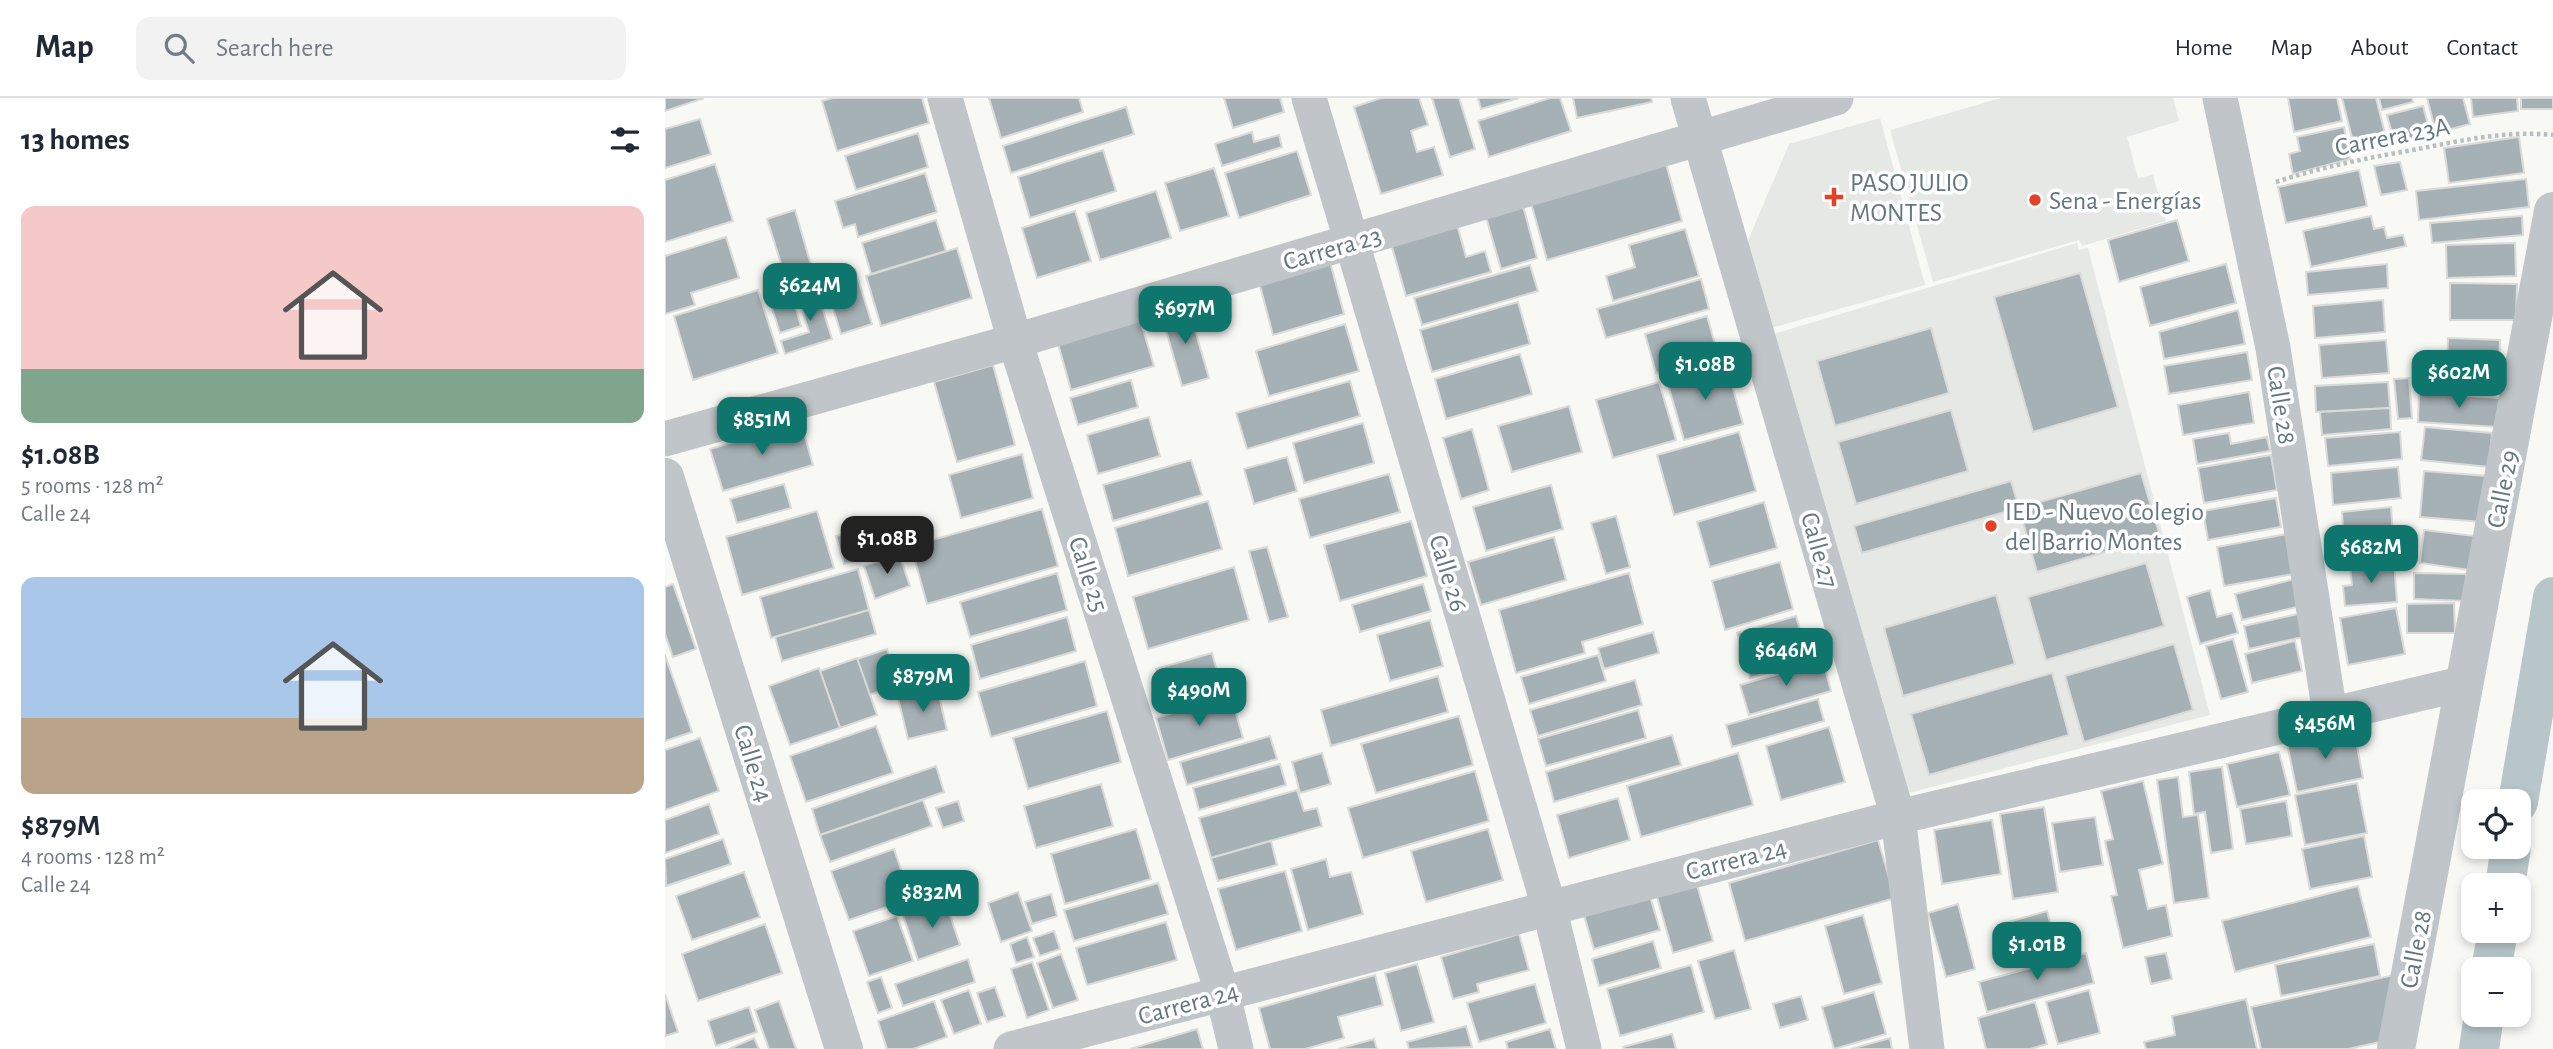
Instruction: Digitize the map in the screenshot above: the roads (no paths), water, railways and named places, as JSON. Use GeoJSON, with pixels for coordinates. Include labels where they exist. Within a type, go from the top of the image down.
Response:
{"type":"FeatureCollection","features":[{"type":"Feature","properties":{"kind":"street","name":"Calle 25"},"geometry":{"type":"LineString","coordinates":[[945,98],[1015,341],[1223,995],[1236,1049]]}},
{"type":"Feature","properties":{"kind":"street","name":"Calle 26"},"geometry":{"type":"LineString","coordinates":[[1309,98],[1549,907],[1584,1049]]}},
{"type":"Feature","properties":{"kind":"street","name":"Calle 27"},"geometry":{"type":"LineString","coordinates":[[1688,98],[1898,817],[1927,1049]]}},
{"type":"Feature","properties":{"kind":"street","name":"Carrera 23"},"geometry":{"type":"LineString","coordinates":[[665,439],[1015,341],[1836,98]]}},
{"type":"Feature","properties":{"kind":"street","name":"Calle 28"},"geometry":{"type":"LineString","coordinates":[[2220,98],[2273,348],[2330,714]]}},
{"type":"Feature","properties":{"kind":"street","name":"Calle 29"},"geometry":{"type":"LineString","coordinates":[[2465,683],[2553,211]]}},
{"type":"Feature","properties":{"kind":"street","name":"Calle 24"},"geometry":{"type":"LineString","coordinates":[[665,477],[844,1049]]}},
{"type":"Feature","properties":{"kind":"street","name":"Calle 28"},"geometry":{"type":"LineString","coordinates":[[2396,1049],[2465,683]]}},
{"type":"Feature","properties":{"kind":"street","name":"Carrera 24"},"geometry":{"type":"LineString","coordinates":[[1011,1049],[1898,817],[2465,683]]}},
{"type":"Feature","properties":{"kind":"waterway"},"geometry":{"type":"LineString","coordinates":[[2520,789],[2553,597]]}},
{"type":"Feature","properties":{"kind":"waterway"},"geometry":{"type":"LineString","coordinates":[[2507,873],[2509,859]]}},
{"type":"Feature","properties":{"kind":"waterway"},"geometry":{"type":"LineString","coordinates":[[2493,957],[2496,943]]}},
{"type":"Feature","properties":{"kind":"waterway"},"geometry":{"type":"LineString","coordinates":[[2479,1049],[2482,1027]]}},
{"type":"Feature","properties":{"kind":"place","name":"PASO JULIO MONTES"},"geometry":{"type":"Point","coordinates":[1834,197]}},
{"type":"Feature","properties":{"kind":"place","name":"Sena - Energías"},"geometry":{"type":"Point","coordinates":[2035,200]}},
{"type":"Feature","properties":{"kind":"place","name":"IED - Nuevo Colegio del Barrio Montes"},"geometry":{"type":"Point","coordinates":[1991,526]}}]}
